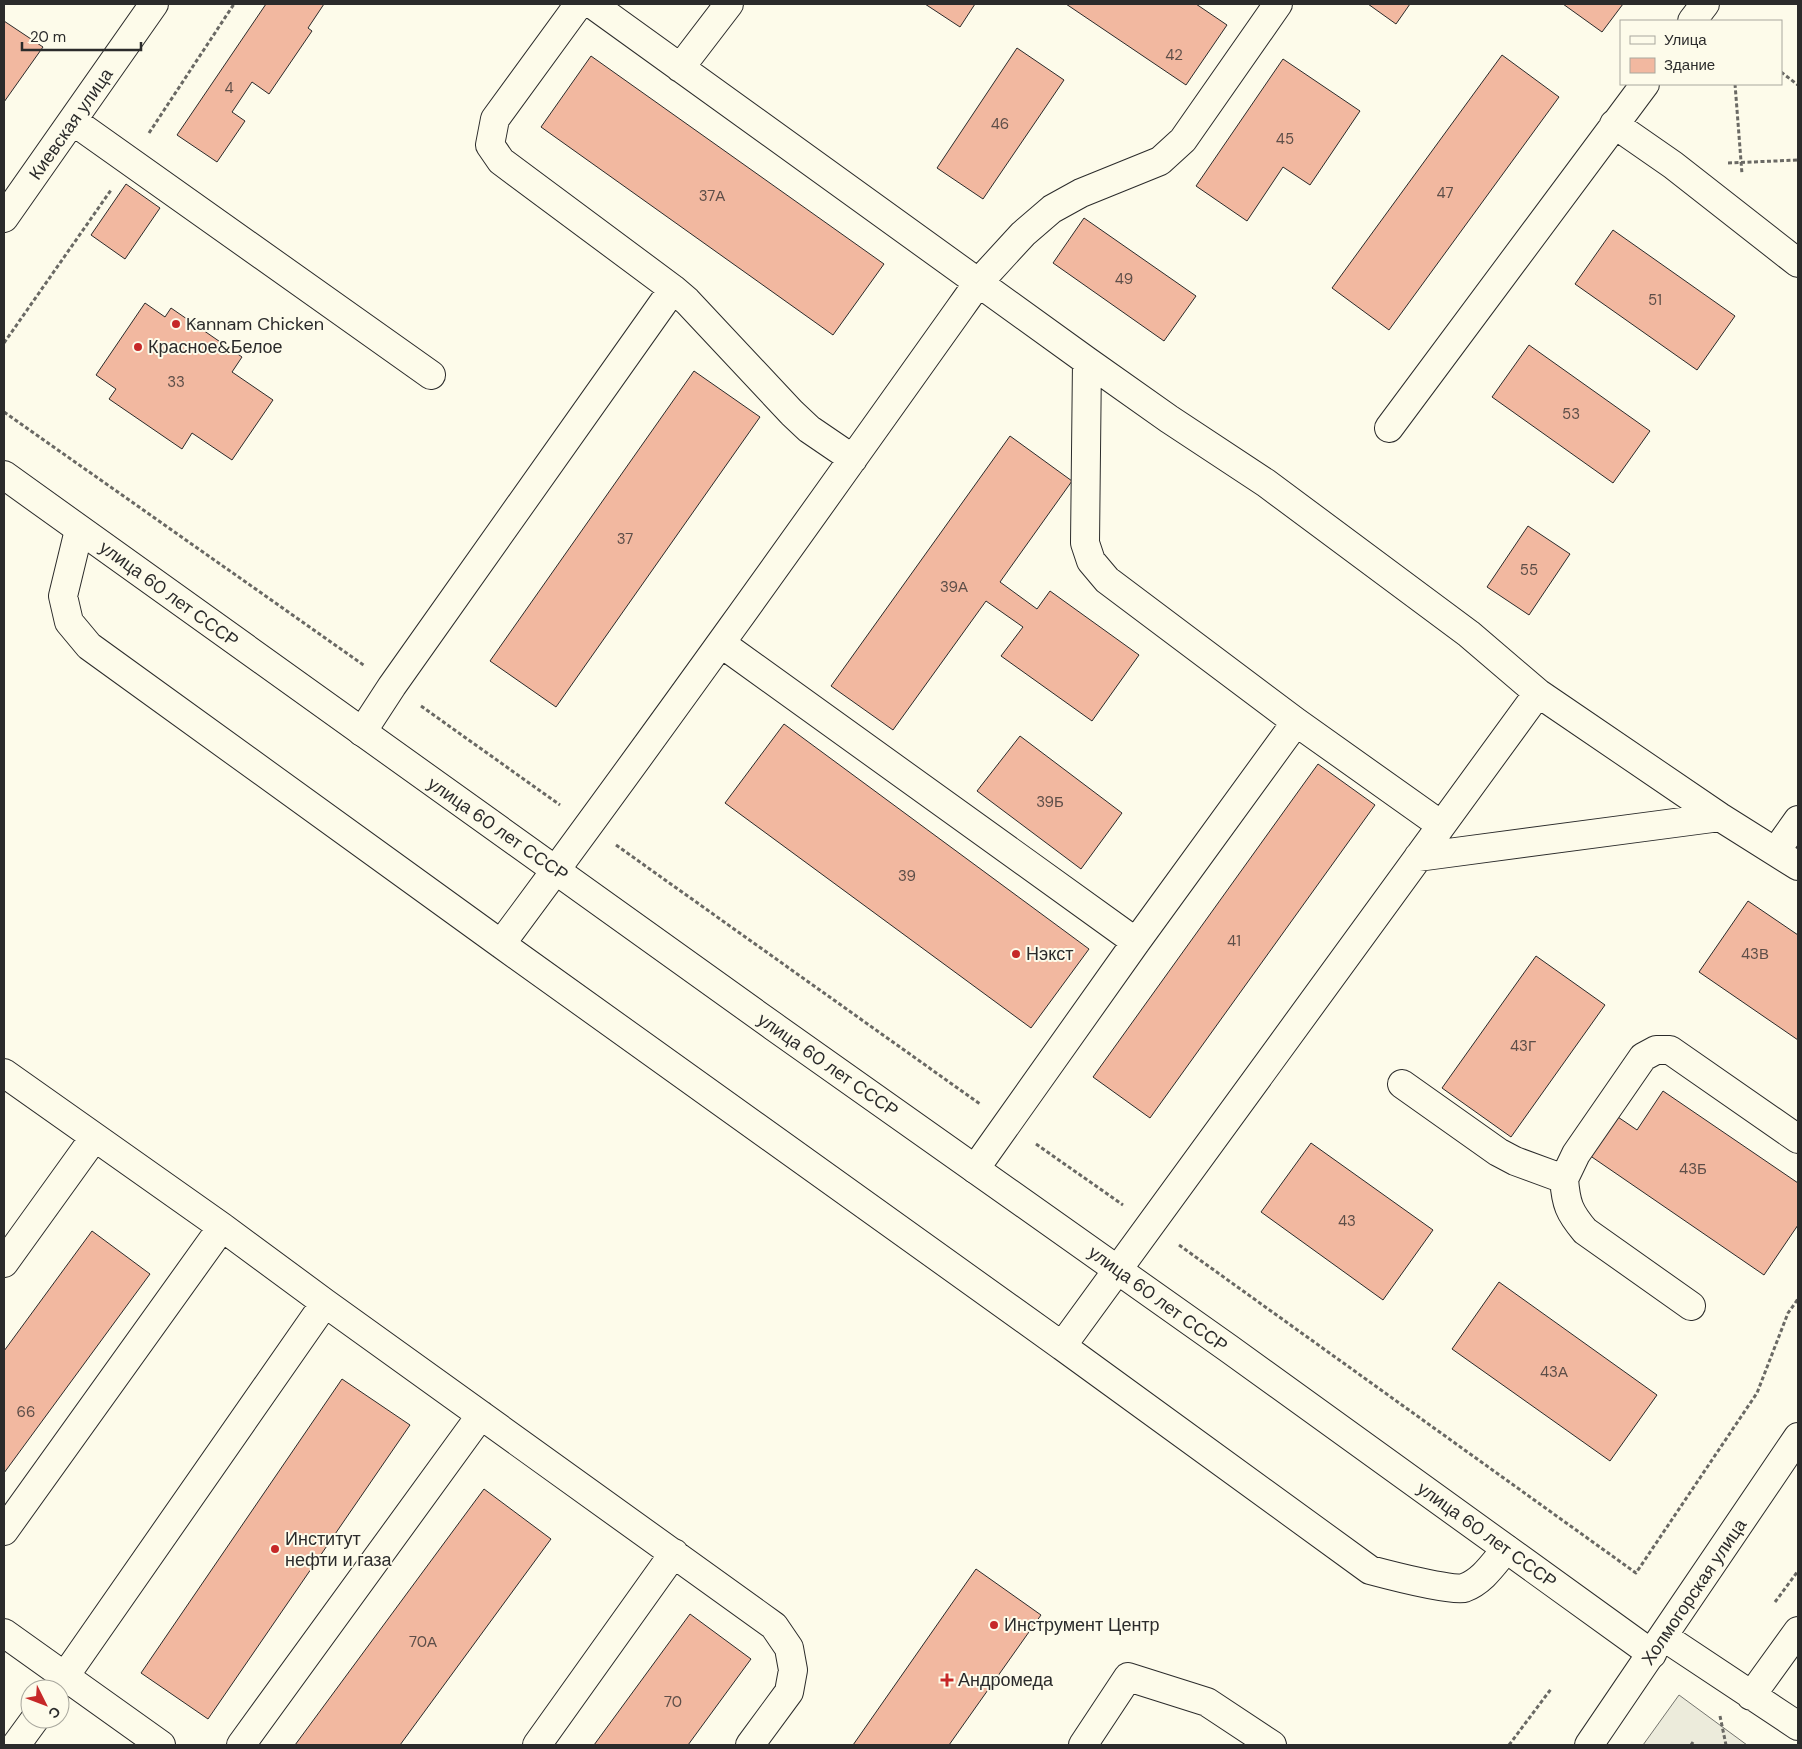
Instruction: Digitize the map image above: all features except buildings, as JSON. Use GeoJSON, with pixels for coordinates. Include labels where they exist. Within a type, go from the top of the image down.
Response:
{"type":"FeatureCollection","features":[{"type":"Feature","properties":{"kind":"main road","name":"Киевская улица"},"geometry":{"type":"LineString","coordinates":[[4,218],[154,4]]}},
{"type":"Feature","properties":{"kind":"main road"},"geometry":{"type":"LineString","coordinates":[[578,4],[495,120],[490,145],[501,161],[673,288],[792,414],[853,459]]}},
{"type":"Feature","properties":{"kind":"main road"},"geometry":{"type":"LineString","coordinates":[[592,4],[1087,361],[1169,419],[1266,483],[1469,634],[1538,693],[1720,817],[1787,859],[1798,820]]}},
{"type":"Feature","properties":{"kind":"main road"},"geometry":{"type":"LineString","coordinates":[[680,68],[729,4]]}},
{"type":"Feature","properties":{"kind":"main road"},"geometry":{"type":"LineString","coordinates":[[501,944],[590,826],[722,644],[978,283],[1023,234],[1052,209],[1081,193],[1160,161],[1166,156],[1183,140],[1278,4]]}},
{"type":"Feature","properties":{"kind":"main road"},"geometry":{"type":"LineString","coordinates":[[1693,20],[1705,4]]}},
{"type":"Feature","properties":{"kind":"main road"},"geometry":{"type":"LineString","coordinates":[[1390,428],[1644,85]]}},
{"type":"Feature","properties":{"kind":"main road"},"geometry":{"type":"LineString","coordinates":[[73,121],[431,375]]}},
{"type":"Feature","properties":{"kind":"main road"},"geometry":{"type":"LineString","coordinates":[[1614,124],[1672,165],[1798,263]]}},
{"type":"Feature","properties":{"kind":"main road"},"geometry":{"type":"LineString","coordinates":[[362,732],[392,686],[673,288]]}},
{"type":"Feature","properties":{"kind":"main road"},"geometry":{"type":"LineString","coordinates":[[1087,361],[1085,543],[1091,561],[1107,580],[1296,722],[1441,825]]}},
{"type":"Feature","properties":{"kind":"main road","name":"улица 60 лет СССР"},"geometry":{"type":"LineString","coordinates":[[4,475],[556,871],[1117,1269],[1506,1549],[1658,1646],[1751,1696],[1798,1726]]}},
{"type":"Feature","properties":{"kind":"main road"},"geometry":{"type":"LineString","coordinates":[[79,530],[63,596],[69,622],[89,646],[1370,1570],[1398,1578],[1462,1589],[1481,1579],[1506,1549]]}},
{"type":"Feature","properties":{"kind":"main road"},"geometry":{"type":"LineString","coordinates":[[722,644],[1136,942]]}},
{"type":"Feature","properties":{"kind":"main road"},"geometry":{"type":"LineString","coordinates":[[1062,1346],[1538,693]]}},
{"type":"Feature","properties":{"kind":"main road"},"geometry":{"type":"LineString","coordinates":[[975,1169],[1136,942],[1296,722]]}},
{"type":"Feature","properties":{"kind":"main road"},"geometry":{"type":"LineString","coordinates":[[1418,857],[1720,817]]}},
{"type":"Feature","properties":{"kind":"main road"},"geometry":{"type":"LineString","coordinates":[[1691,1306],[1585,1231],[1574,1218],[1566,1201],[1564,1179],[1576,1154],[1643,1057],[1656,1050],[1670,1050],[1798,1139]]}},
{"type":"Feature","properties":{"kind":"main road"},"geometry":{"type":"LineString","coordinates":[[4,1073],[222,1227],[774,1626],[789,1648],[793,1670],[789,1692],[750,1745]]}},
{"type":"Feature","properties":{"kind":"main road"},"geometry":{"type":"LineString","coordinates":[[1402,1084],[1498,1152],[1564,1179]]}},
{"type":"Feature","properties":{"kind":"main road"},"geometry":{"type":"LineString","coordinates":[[4,1263],[94,1138]]}},
{"type":"Feature","properties":{"kind":"main road"},"geometry":{"type":"LineString","coordinates":[[4,1531],[222,1227]]}},
{"type":"Feature","properties":{"kind":"main road"},"geometry":{"type":"LineString","coordinates":[[63,1679],[325,1303]]}},
{"type":"Feature","properties":{"kind":"main road"},"geometry":{"type":"LineString","coordinates":[[240,1745],[481,1415]]}},
{"type":"Feature","properties":{"kind":"main road","name":"Холмогорская улица"},"geometry":{"type":"LineString","coordinates":[[1589,1745],[1658,1646],[1798,1437]]}},
{"type":"Feature","properties":{"kind":"main road"},"geometry":{"type":"LineString","coordinates":[[537,1745],[674,1554]]}},
{"type":"Feature","properties":{"kind":"main road"},"geometry":{"type":"LineString","coordinates":[[1751,1696],[1798,1631]]}},
{"type":"Feature","properties":{"kind":"main road"},"geometry":{"type":"LineString","coordinates":[[4,1633],[56,1679]]}},
{"type":"Feature","properties":{"kind":"main road"},"geometry":{"type":"LineString","coordinates":[[1083,1745],[1128,1677],[1207,1702],[1272,1745]]}},
{"type":"Feature","properties":{"kind":"main road"},"geometry":{"type":"LineString","coordinates":[[70,1689],[161,1745]]}},
{"type":"Feature","properties":{"kind":"main road"},"geometry":{"type":"LineString","coordinates":[[16,1745],[28,1729]]}},
{"type":"Feature","properties":{"kind":"path"},"geometry":{"type":"LineString","coordinates":[[1782,73],[1798,85]]}},
{"type":"Feature","properties":{"kind":"path"},"geometry":{"type":"LineString","coordinates":[[1735,85],[1742,162],[1742,190],[1756,230]]}},
{"type":"Feature","properties":{"kind":"path"},"geometry":{"type":"LineString","coordinates":[[1672,165],[1798,160]]}},
{"type":"Feature","properties":{"kind":"path"},"geometry":{"type":"LineString","coordinates":[[4,412],[1150,1224],[1636,1572],[1757,1393],[1788,1314],[1798,1299]]}},
{"type":"Feature","properties":{"kind":"path"},"geometry":{"type":"LineString","coordinates":[[1509,1745],[1551,1689]]}},
{"type":"Feature","properties":{"kind":"path"},"geometry":{"type":"LineString","coordinates":[[1718,1707],[1726,1745]]}},
{"type":"Feature","properties":{"kind":"shaded area"},"geometry":{"type":"Polygon","coordinates":[[[1679,1695],[1747,1745],[1643,1745],[1679,1695]]]}},
{"type":"Feature","properties":{"kind":"place","name":"Kannam Chicken"},"geometry":{"type":"Point","coordinates":[176,324]}},
{"type":"Feature","properties":{"kind":"place","name":"Красное&Белое"},"geometry":{"type":"Point","coordinates":[138,347]}},
{"type":"Feature","properties":{"kind":"place","name":"Нэкст"},"geometry":{"type":"Point","coordinates":[1016,954]}},
{"type":"Feature","properties":{"kind":"place","name":"Институт нефти и газа"},"geometry":{"type":"Point","coordinates":[275,1549]}},
{"type":"Feature","properties":{"kind":"place","name":"Инструмент Центр"},"geometry":{"type":"Point","coordinates":[994,1625]}},
{"type":"Feature","properties":{"kind":"place","name":"Андромеда"},"geometry":{"type":"Point","coordinates":[947,1680]}}]}
